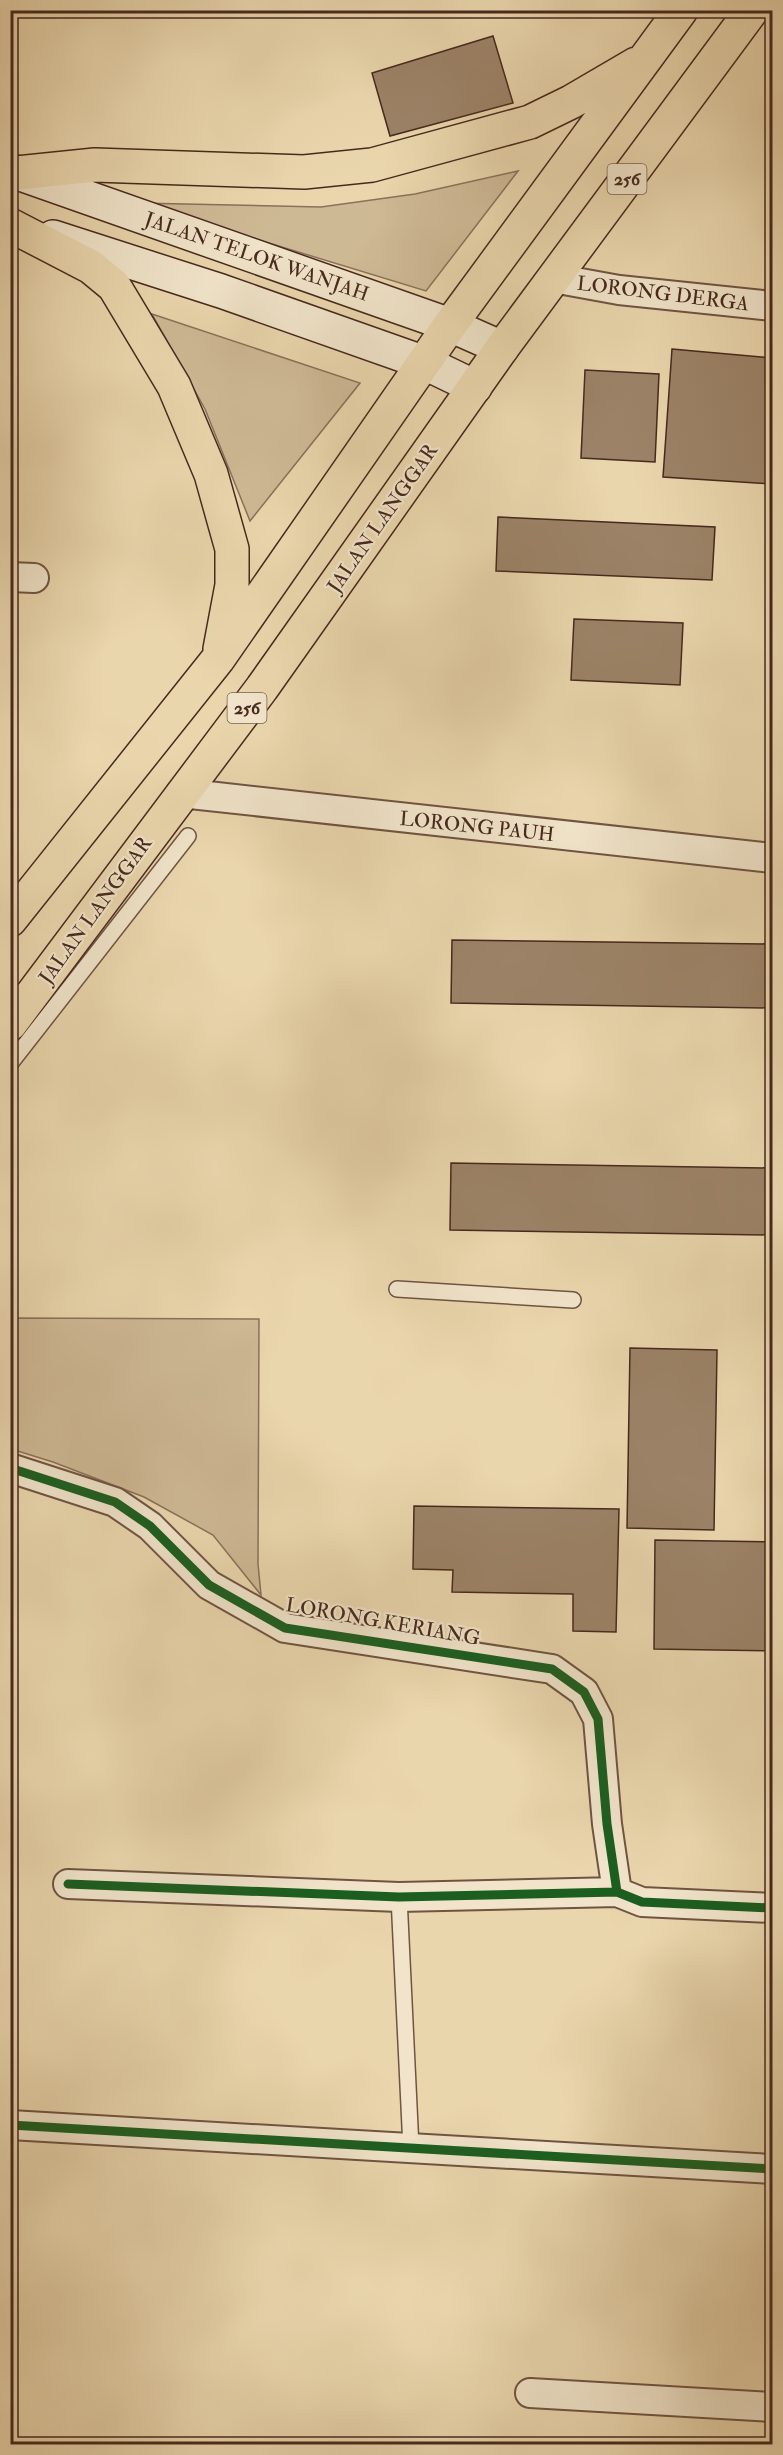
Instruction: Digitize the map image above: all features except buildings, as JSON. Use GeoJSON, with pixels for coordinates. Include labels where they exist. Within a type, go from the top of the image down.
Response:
{"type":"FeatureCollection","features":[{"type":"Feature","properties":{"kind":"main road","name":"256"},"geometry":{"type":"LineString","coordinates":[[10,920],[218,659],[450,325],[681,10]]}},
{"type":"Feature","properties":{"kind":"main road","name":"JALAN LANGGAR"},"geometry":{"type":"LineString","coordinates":[[10,1024],[181,793],[262,688],[502,348],[752,10]]}},
{"type":"Feature","properties":{"kind":"main road"},"geometry":{"type":"LineString","coordinates":[[14,172],[95,165],[304,172],[372,165],[530,122],[571,102],[648,57]]}},
{"type":"Feature","properties":{"kind":"main road","name":"JALAN TELOK WANJAH"},"geometry":{"type":"LineString","coordinates":[[14,172],[450,325],[502,348]]}},
{"type":"Feature","properties":{"kind":"main road"},"geometry":{"type":"LineString","coordinates":[[10,224],[221,291],[425,363],[475,387]]}},
{"type":"Feature","properties":{"kind":"main road"},"geometry":{"type":"LineString","coordinates":[[10,224],[91,267],[114,286],[174,387],[210,474],[232,549],[232,585],[218,659]]}},
{"type":"Feature","properties":{"kind":"street","name":"LORONG DERGA"},"geometry":{"type":"LineString","coordinates":[[553,278],[619,290],[772,306]]}},
{"type":"Feature","properties":{"kind":"street","name":"LORONG PAUH"},"geometry":{"type":"LineString","coordinates":[[181,793],[772,858]]}},
{"type":"Feature","properties":{"kind":"street","name":"LORONG KERIANG"},"geometry":{"type":"LineString","coordinates":[[10,1468],[115,1502],[150,1526],[209,1585],[285,1628],[552,1669],[584,1692],[598,1719],[607,1824],[617,1892]]}},
{"type":"Feature","properties":{"kind":"street"},"geometry":{"type":"LineString","coordinates":[[68,1884],[399,1897],[617,1892],[642,1902],[772,1908]]}},
{"type":"Feature","properties":{"kind":"street"},"geometry":{"type":"LineString","coordinates":[[10,2125],[772,2169]]}},
{"type":"Feature","properties":{"kind":"street"},"geometry":{"type":"LineString","coordinates":[[530,2393],[772,2407]]}},
{"type":"Feature","properties":{"kind":"lane"},"geometry":{"type":"LineString","coordinates":[[10,1064],[188,836]]}},
{"type":"Feature","properties":{"kind":"lane"},"geometry":{"type":"LineString","coordinates":[[397,1289],[573,1300]]}},
{"type":"Feature","properties":{"kind":"lane"},"geometry":{"type":"LineString","coordinates":[[399,1897],[411,2148]]}},
{"type":"Feature","properties":{"kind":"shaded area"},"geometry":{"type":"Polygon","coordinates":[[[518,171],[426,291],[138,203],[321,207],[415,194],[518,171]]]}},
{"type":"Feature","properties":{"kind":"shaded area"},"geometry":{"type":"Polygon","coordinates":[[[152,314],[360,383],[250,521],[205,409],[152,314]]]}},
{"type":"Feature","properties":{"kind":"shaded area"},"geometry":{"type":"Polygon","coordinates":[[[10,1318],[259,1319],[258,1564],[261,1595],[213,1535],[144,1497],[53,1462],[11,1449],[10,1318]]]}},
{"type":"Feature","properties":{"kind":"cycle path"},"geometry":{"type":"LineString","coordinates":[[10,1468],[115,1502],[150,1526],[209,1585],[285,1628],[552,1669],[584,1692],[598,1719],[607,1824],[617,1892]]}},
{"type":"Feature","properties":{"kind":"cycle path"},"geometry":{"type":"LineString","coordinates":[[68,1884],[399,1897],[617,1892],[642,1902],[772,1908]]}},
{"type":"Feature","properties":{"kind":"cycle path"},"geometry":{"type":"LineString","coordinates":[[10,2125],[772,2169]]}}]}
